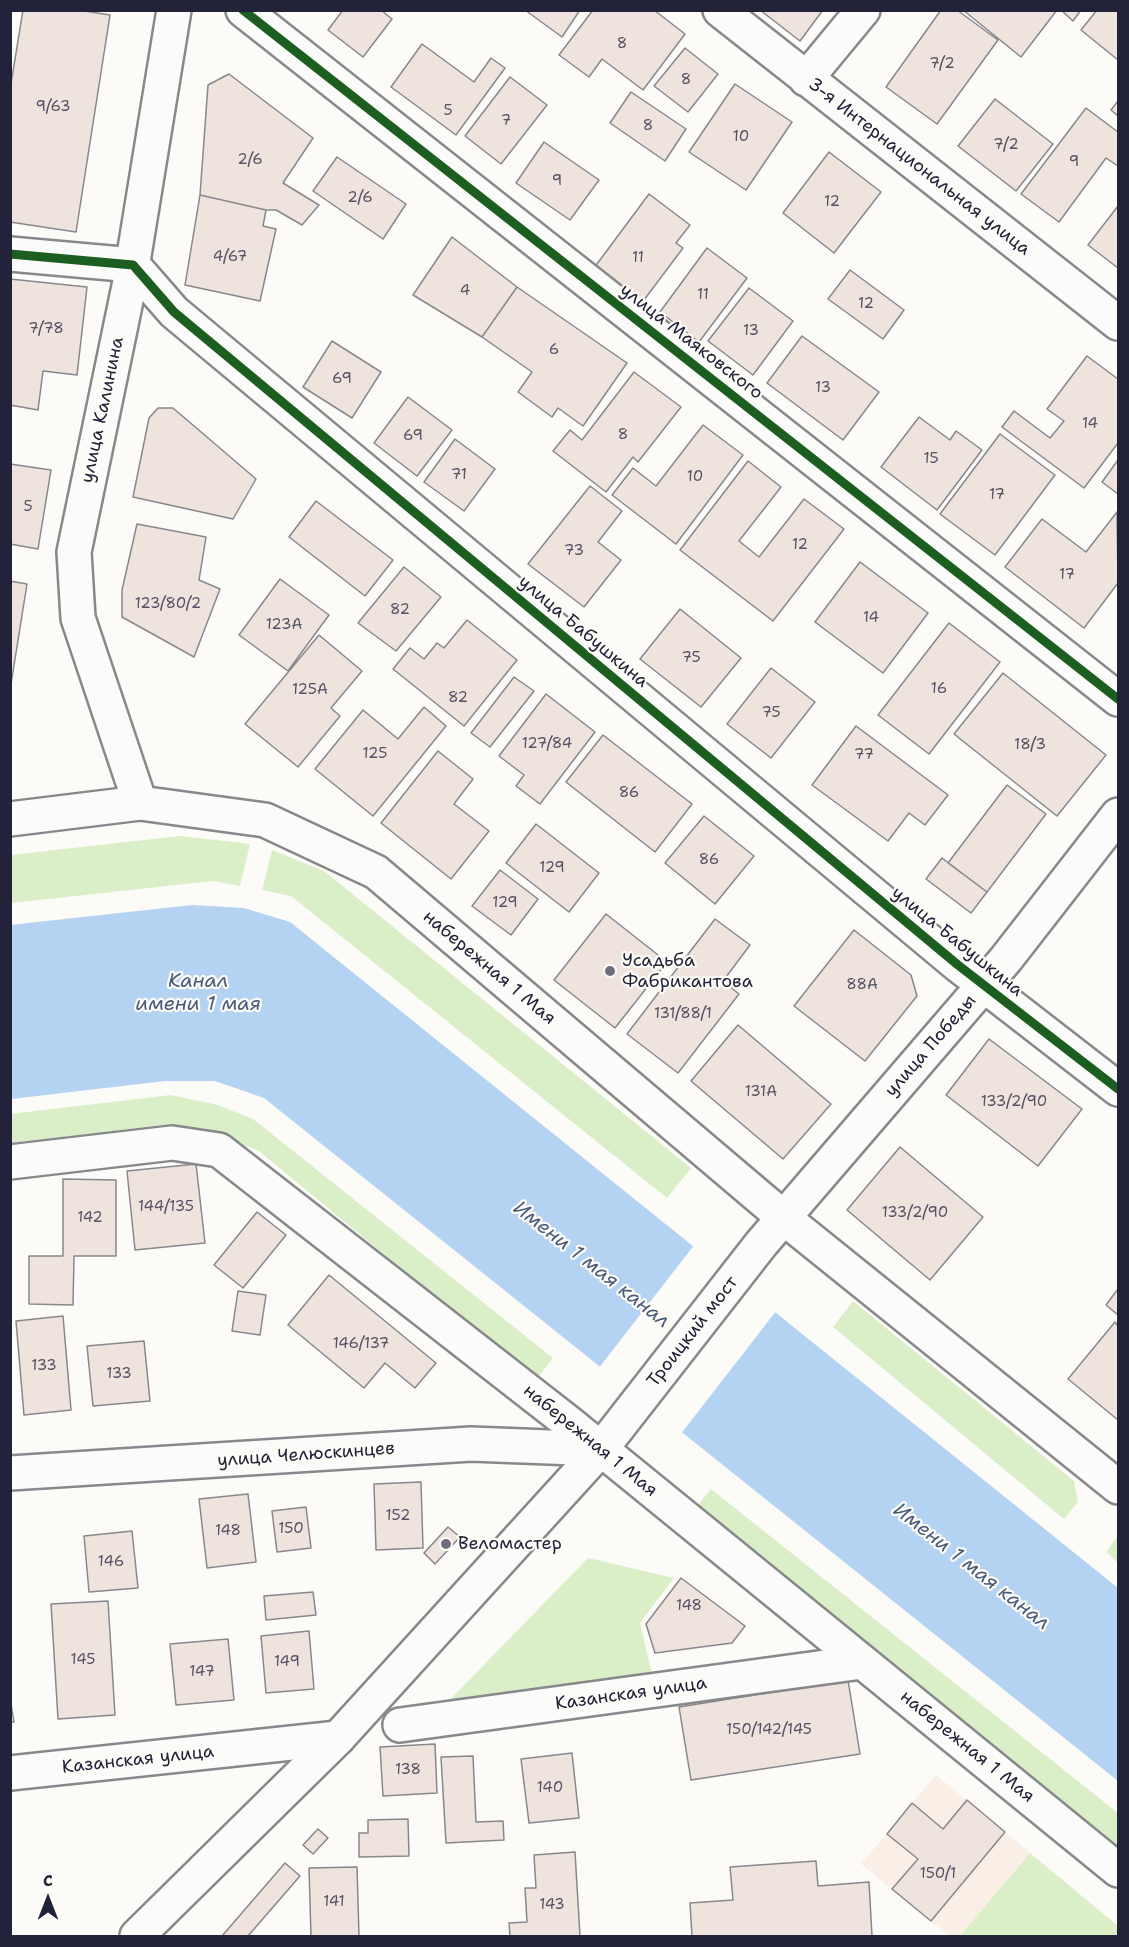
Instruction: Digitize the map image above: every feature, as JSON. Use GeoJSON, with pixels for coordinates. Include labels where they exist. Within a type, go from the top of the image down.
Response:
{"type":"FeatureCollection","features":[{"type":"Feature","properties":{"kind":"street","name":"улица Калинина"},"geometry":{"type":"LineString","coordinates":[[140,803],[78,618],[74,552],[133,265],[174,10]]}},
{"type":"Feature","properties":{"kind":"street","name":"улица Маяковского"},"geometry":{"type":"LineString","coordinates":[[243,10],[1119,699]]}},
{"type":"Feature","properties":{"kind":"street","name":"3-я Интернациональная улица"},"geometry":{"type":"LineString","coordinates":[[720,10],[1119,323]]}},
{"type":"Feature","properties":{"kind":"street"},"geometry":{"type":"LineString","coordinates":[[806,79],[862,10]]}},
{"type":"Feature","properties":{"kind":"street"},"geometry":{"type":"LineString","coordinates":[[10,254],[133,265]]}},
{"type":"Feature","properties":{"kind":"street","name":"улица Бабушкина"},"geometry":{"type":"LineString","coordinates":[[133,265],[174,312],[982,986],[1119,1089]]}},
{"type":"Feature","properties":{"kind":"street","name":"набережная 1 Мая"},"geometry":{"type":"LineString","coordinates":[[10,819],[140,803],[265,820],[376,872],[784,1218],[1119,1487]]}},
{"type":"Feature","properties":{"kind":"street","name":"улица Победы"},"geometry":{"type":"LineString","coordinates":[[761,1244],[982,986],[1119,815]]}},
{"type":"Feature","properties":{"kind":"street","name":"набережная 1 Мая"},"geometry":{"type":"LineString","coordinates":[[10,1162],[172,1143],[219,1150],[601,1449],[1119,1870]]}},
{"type":"Feature","properties":{"kind":"street","name":"Троицкий мост"},"geometry":{"type":"LineString","coordinates":[[137,1936],[338,1738],[601,1449],[761,1244]]}},
{"type":"Feature","properties":{"kind":"street","name":"улица Челюскинцев"},"geometry":{"type":"LineString","coordinates":[[10,1473],[471,1444],[601,1449]]}},
{"type":"Feature","properties":{"kind":"street","name":"Казанская улица"},"geometry":{"type":"LineString","coordinates":[[400,1725],[862,1662]]}},
{"type":"Feature","properties":{"kind":"street","name":"Казанская улица"},"geometry":{"type":"LineString","coordinates":[[10,1773],[338,1738]]}},
{"type":"Feature","properties":{"kind":"shaded area"},"geometry":{"type":"Polygon","coordinates":[[[936,1775],[1030,1853],[960,1936],[949,1936],[861,1864],[936,1775]]]}},
{"type":"Feature","properties":{"kind":"green space"},"geometry":{"type":"Polygon","coordinates":[[[180,836],[250,844],[240,886],[213,881],[11,903],[11,855],[180,836]]]}},
{"type":"Feature","properties":{"kind":"green space"},"geometry":{"type":"Polygon","coordinates":[[[272,850],[324,871],[691,1168],[667,1198],[291,896],[262,890],[272,850]]]}},
{"type":"Feature","properties":{"kind":"green space"},"geometry":{"type":"Polygon","coordinates":[[[171,1095],[218,1105],[253,1119],[553,1358],[536,1380],[259,1151],[205,1130],[142,1128],[11,1143],[10,1114],[171,1095]]]}},
{"type":"Feature","properties":{"kind":"green space"},"geometry":{"type":"Polygon","coordinates":[[[853,1301],[1074,1481],[1078,1502],[1064,1519],[833,1327],[853,1301]]]}},
{"type":"Feature","properties":{"kind":"green space"},"geometry":{"type":"Polygon","coordinates":[[[711,1489],[1118,1813],[1118,1855],[695,1509],[711,1489]]]}},
{"type":"Feature","properties":{"kind":"green space"},"geometry":{"type":"Polygon","coordinates":[[[1118,1536],[1118,1563],[1106,1552],[1118,1536]]]}},
{"type":"Feature","properties":{"kind":"green space"},"geometry":{"type":"Polygon","coordinates":[[[588,1558],[674,1578],[640,1623],[654,1682],[436,1714],[588,1558]]]}},
{"type":"Feature","properties":{"kind":"green space"},"geometry":{"type":"Polygon","coordinates":[[[1030,1853],[1118,1926],[1118,1936],[960,1936],[1030,1853]]]}},
{"type":"Feature","properties":{"kind":"water","name":"Канал имени 1 мая"},"geometry":{"type":"Polygon","coordinates":[[[192,905],[244,908],[290,922],[1118,1588],[1118,1781],[264,1098],[215,1081],[165,1081],[11,1099],[10,925],[192,905]]]}},
{"type":"Feature","properties":{"kind":"pier"},"geometry":{"type":"Polygon","coordinates":[[[695,1244],[777,1310],[680,1435],[598,1369],[695,1244]]]}},
{"type":"Feature","properties":{"kind":"building"},"geometry":{"type":"Polygon","coordinates":[[[23,10],[78,10],[110,15],[76,232],[10,222],[10,90],[23,10]]]}},
{"type":"Feature","properties":{"kind":"building"},"geometry":{"type":"Polygon","coordinates":[[[343,10],[381,10],[392,19],[363,57],[328,30],[343,10]]]}},
{"type":"Feature","properties":{"kind":"building"},"geometry":{"type":"Polygon","coordinates":[[[525,10],[580,10],[562,37],[525,10]]]}},
{"type":"Feature","properties":{"kind":"building"},"geometry":{"type":"Polygon","coordinates":[[[593,10],[654,10],[685,34],[643,90],[602,59],[589,77],[559,55],[593,10]]]}},
{"type":"Feature","properties":{"kind":"building"},"geometry":{"type":"Polygon","coordinates":[[[760,10],[823,10],[800,41],[760,10]]]}},
{"type":"Feature","properties":{"kind":"building"},"geometry":{"type":"Polygon","coordinates":[[[941,10],[957,10],[998,40],[937,124],[886,87],[941,10]]]}},
{"type":"Feature","properties":{"kind":"building"},"geometry":{"type":"Polygon","coordinates":[[[963,10],[1057,10],[1021,57],[963,10]]]}},
{"type":"Feature","properties":{"kind":"building"},"geometry":{"type":"Polygon","coordinates":[[[1061,10],[1081,10],[1073,21],[1061,10]]]}},
{"type":"Feature","properties":{"kind":"building"},"geometry":{"type":"Polygon","coordinates":[[[1097,10],[1118,10],[1118,60],[1081,30],[1097,10]]]}},
{"type":"Feature","properties":{"kind":"building"},"geometry":{"type":"Polygon","coordinates":[[[422,44],[474,82],[491,58],[505,68],[456,135],[391,87],[422,44]]]}},
{"type":"Feature","properties":{"kind":"building"},"geometry":{"type":"Polygon","coordinates":[[[685,48],[718,74],[688,112],[654,86],[685,48]]]}},
{"type":"Feature","properties":{"kind":"building"},"geometry":{"type":"Polygon","coordinates":[[[229,74],[313,138],[283,183],[319,205],[302,225],[276,210],[266,210],[200,195],[208,85],[229,74]]]}},
{"type":"Feature","properties":{"kind":"building"},"geometry":{"type":"Polygon","coordinates":[[[510,77],[547,105],[501,164],[465,136],[510,77]]]}},
{"type":"Feature","properties":{"kind":"building"},"geometry":{"type":"Polygon","coordinates":[[[735,84],[792,122],[746,190],[689,152],[735,84]]]}},
{"type":"Feature","properties":{"kind":"building"},"geometry":{"type":"Polygon","coordinates":[[[631,92],[686,129],[665,161],[610,123],[631,92]]]}},
{"type":"Feature","properties":{"kind":"building"},"geometry":{"type":"Polygon","coordinates":[[[995,99],[1053,144],[1016,191],[958,146],[995,99]]]}},
{"type":"Feature","properties":{"kind":"building"},"geometry":{"type":"Polygon","coordinates":[[[1118,101],[1118,116],[1111,110],[1118,101]]]}},
{"type":"Feature","properties":{"kind":"building"},"geometry":{"type":"Polygon","coordinates":[[[1086,108],[1118,132],[1118,166],[1106,158],[1059,222],[1021,194],[1086,108]]]}},
{"type":"Feature","properties":{"kind":"building"},"geometry":{"type":"Polygon","coordinates":[[[544,142],[599,180],[570,220],[516,183],[544,142]]]}},
{"type":"Feature","properties":{"kind":"building"},"geometry":{"type":"Polygon","coordinates":[[[829,152],[881,192],[834,253],[783,213],[829,152]]]}},
{"type":"Feature","properties":{"kind":"building"},"geometry":{"type":"Polygon","coordinates":[[[337,157],[406,204],[383,239],[313,191],[337,157]]]}},
{"type":"Feature","properties":{"kind":"building"},"geometry":{"type":"Polygon","coordinates":[[[649,194],[690,225],[676,243],[683,248],[641,304],[594,268],[649,194]]]}},
{"type":"Feature","properties":{"kind":"building"},"geometry":{"type":"Polygon","coordinates":[[[200,195],[266,210],[263,226],[276,229],[260,301],[185,285],[200,195]]]}},
{"type":"Feature","properties":{"kind":"building"},"geometry":{"type":"Polygon","coordinates":[[[1118,206],[1118,268],[1088,245],[1118,206]]]}},
{"type":"Feature","properties":{"kind":"building"},"geometry":{"type":"Polygon","coordinates":[[[452,237],[517,287],[482,337],[413,295],[452,237]]]}},
{"type":"Feature","properties":{"kind":"building"},"geometry":{"type":"Polygon","coordinates":[[[707,248],[747,278],[699,342],[660,312],[707,248]]]}},
{"type":"Feature","properties":{"kind":"building"},"geometry":{"type":"Polygon","coordinates":[[[850,270],[904,310],[883,339],[828,299],[850,270]]]}},
{"type":"Feature","properties":{"kind":"building"},"geometry":{"type":"Polygon","coordinates":[[[10,279],[87,287],[77,375],[43,371],[38,410],[10,405],[10,279]]]}},
{"type":"Feature","properties":{"kind":"building"},"geometry":{"type":"Polygon","coordinates":[[[517,287],[627,363],[583,426],[558,408],[552,417],[518,392],[532,372],[482,337],[517,287]]]}},
{"type":"Feature","properties":{"kind":"building"},"geometry":{"type":"Polygon","coordinates":[[[749,288],[793,321],[753,375],[708,341],[749,288]]]}},
{"type":"Feature","properties":{"kind":"building"},"geometry":{"type":"Polygon","coordinates":[[[802,336],[879,392],[843,440],[767,383],[802,336]]]}},
{"type":"Feature","properties":{"kind":"building"},"geometry":{"type":"Polygon","coordinates":[[[332,341],[381,372],[352,418],[303,387],[332,341]]]}},
{"type":"Feature","properties":{"kind":"building"},"geometry":{"type":"Polygon","coordinates":[[[1087,356],[1118,379],[1118,443],[1084,488],[1002,427],[1014,411],[1050,438],[1064,421],[1047,409],[1087,356]]]}},
{"type":"Feature","properties":{"kind":"building"},"geometry":{"type":"Polygon","coordinates":[[[634,372],[681,407],[638,462],[633,457],[606,492],[553,451],[570,430],[582,440],[634,372]]]}},
{"type":"Feature","properties":{"kind":"building"},"geometry":{"type":"Polygon","coordinates":[[[408,397],[452,430],[417,476],[374,443],[408,397]]]}},
{"type":"Feature","properties":{"kind":"building"},"geometry":{"type":"Polygon","coordinates":[[[158,408],[173,408],[256,479],[233,519],[133,497],[149,418],[158,408]]]}},
{"type":"Feature","properties":{"kind":"building"},"geometry":{"type":"Polygon","coordinates":[[[919,417],[950,440],[956,431],[982,450],[937,510],[881,467],[919,417]]]}},
{"type":"Feature","properties":{"kind":"building"},"geometry":{"type":"Polygon","coordinates":[[[703,425],[743,455],[676,544],[612,495],[633,468],[656,486],[703,425]]]}},
{"type":"Feature","properties":{"kind":"building"},"geometry":{"type":"Polygon","coordinates":[[[1000,434],[1055,475],[995,555],[940,514],[1000,434]]]}},
{"type":"Feature","properties":{"kind":"building"},"geometry":{"type":"Polygon","coordinates":[[[455,439],[495,469],[464,511],[424,482],[455,439]]]}},
{"type":"Feature","properties":{"kind":"building"},"geometry":{"type":"Polygon","coordinates":[[[1118,460],[1118,494],[1102,482],[1118,460]]]}},
{"type":"Feature","properties":{"kind":"building"},"geometry":{"type":"Polygon","coordinates":[[[748,461],[781,487],[739,541],[759,557],[804,499],[844,529],[773,621],[680,550],[748,461]]]}},
{"type":"Feature","properties":{"kind":"building"},"geometry":{"type":"Polygon","coordinates":[[[10,464],[51,470],[38,549],[10,544],[10,464]]]}},
{"type":"Feature","properties":{"kind":"building"},"geometry":{"type":"Polygon","coordinates":[[[590,486],[622,511],[598,542],[621,560],[584,607],[528,564],[590,486]]]}},
{"type":"Feature","properties":{"kind":"building"},"geometry":{"type":"Polygon","coordinates":[[[316,501],[393,560],[365,596],[289,537],[316,501]]]}},
{"type":"Feature","properties":{"kind":"building"},"geometry":{"type":"Polygon","coordinates":[[[1117,512],[1118,583],[1084,628],[1005,567],[1042,519],[1086,552],[1117,512]]]}},
{"type":"Feature","properties":{"kind":"building"},"geometry":{"type":"Polygon","coordinates":[[[137,524],[206,537],[199,580],[220,589],[194,657],[122,617],[122,590],[137,524]]]}},
{"type":"Feature","properties":{"kind":"building"},"geometry":{"type":"Polygon","coordinates":[[[860,562],[928,613],[883,673],[815,622],[860,562]]]}},
{"type":"Feature","properties":{"kind":"building"},"geometry":{"type":"Polygon","coordinates":[[[404,567],[441,597],[396,651],[358,623],[404,567]]]}},
{"type":"Feature","properties":{"kind":"building"},"geometry":{"type":"Polygon","coordinates":[[[280,579],[329,615],[288,671],[239,635],[280,579]]]}},
{"type":"Feature","properties":{"kind":"building"},"geometry":{"type":"Polygon","coordinates":[[[10,581],[27,584],[11,684],[10,684],[10,581]]]}},
{"type":"Feature","properties":{"kind":"building"},"geometry":{"type":"Polygon","coordinates":[[[680,609],[741,658],[701,707],[640,659],[680,609]]]}},
{"type":"Feature","properties":{"kind":"building"},"geometry":{"type":"Polygon","coordinates":[[[467,620],[517,660],[464,726],[393,669],[410,648],[424,659],[437,643],[444,648],[467,620]]]}},
{"type":"Feature","properties":{"kind":"building"},"geometry":{"type":"Polygon","coordinates":[[[949,623],[1000,662],[929,754],[878,715],[949,623]]]}},
{"type":"Feature","properties":{"kind":"building"},"geometry":{"type":"Polygon","coordinates":[[[319,635],[362,671],[331,708],[340,716],[298,767],[245,724],[319,635]]]}},
{"type":"Feature","properties":{"kind":"building"},"geometry":{"type":"Polygon","coordinates":[[[771,668],[815,702],[771,758],[727,724],[771,668]]]}},
{"type":"Feature","properties":{"kind":"building"},"geometry":{"type":"Polygon","coordinates":[[[1003,673],[1106,755],[1057,816],[954,734],[1003,673]]]}},
{"type":"Feature","properties":{"kind":"building"},"geometry":{"type":"Polygon","coordinates":[[[514,677],[534,691],[490,747],[471,733],[514,677]]]}},
{"type":"Feature","properties":{"kind":"building"},"geometry":{"type":"Polygon","coordinates":[[[546,694],[595,732],[540,804],[516,786],[524,775],[499,756],[546,694]]]}},
{"type":"Feature","properties":{"kind":"building"},"geometry":{"type":"Polygon","coordinates":[[[424,707],[446,726],[373,816],[315,769],[363,710],[398,739],[424,707]]]}},
{"type":"Feature","properties":{"kind":"building"},"geometry":{"type":"Polygon","coordinates":[[[856,726],[948,795],[925,825],[909,813],[888,841],[812,785],[856,726]]]}},
{"type":"Feature","properties":{"kind":"building"},"geometry":{"type":"Polygon","coordinates":[[[603,735],[692,804],[655,852],[566,782],[603,735]]]}},
{"type":"Feature","properties":{"kind":"building"},"geometry":{"type":"Polygon","coordinates":[[[438,751],[473,779],[454,804],[489,831],[451,879],[381,823],[438,751]]]}},
{"type":"Feature","properties":{"kind":"building"},"geometry":{"type":"Polygon","coordinates":[[[1007,785],[1046,814],[987,892],[948,863],[1007,785]]]}},
{"type":"Feature","properties":{"kind":"building"},"geometry":{"type":"Polygon","coordinates":[[[704,816],[754,856],[715,904],[665,863],[704,816]]]}},
{"type":"Feature","properties":{"kind":"building"},"geometry":{"type":"Polygon","coordinates":[[[536,824],[599,873],[569,912],[506,863],[536,824]]]}},
{"type":"Feature","properties":{"kind":"building"},"geometry":{"type":"Polygon","coordinates":[[[942,858],[987,892],[971,913],[926,879],[942,858]]]}},
{"type":"Feature","properties":{"kind":"building"},"geometry":{"type":"Polygon","coordinates":[[[500,870],[538,899],[511,935],[472,906],[500,870]]]}},
{"type":"Feature","properties":{"kind":"building","name":"Усадьба Фабрикантова"},"geometry":{"type":"Polygon","coordinates":[[[606,914],[667,962],[615,1028],[554,980],[606,914]]]}},
{"type":"Feature","properties":{"kind":"building"},"geometry":{"type":"Polygon","coordinates":[[[715,919],[750,945],[723,981],[739,994],[678,1073],[627,1034],[715,919]]]}},
{"type":"Feature","properties":{"kind":"building"},"geometry":{"type":"Polygon","coordinates":[[[854,930],[911,975],[917,996],[865,1061],[794,1006],[854,930]]]}},
{"type":"Feature","properties":{"kind":"building"},"geometry":{"type":"Polygon","coordinates":[[[738,1025],[831,1104],[783,1159],[691,1081],[738,1025]]]}},
{"type":"Feature","properties":{"kind":"building"},"geometry":{"type":"Polygon","coordinates":[[[989,1039],[1082,1109],[1038,1166],[946,1095],[989,1039]]]}},
{"type":"Feature","properties":{"kind":"building"},"geometry":{"type":"Polygon","coordinates":[[[900,1147],[983,1217],[930,1280],[847,1210],[900,1147]]]}},
{"type":"Feature","properties":{"kind":"building"},"geometry":{"type":"Polygon","coordinates":[[[196,1164],[205,1243],[135,1250],[127,1171],[196,1164]]]}},
{"type":"Feature","properties":{"kind":"building"},"geometry":{"type":"Polygon","coordinates":[[[63,1179],[116,1180],[116,1256],[74,1256],[73,1305],[29,1304],[29,1256],[63,1256],[63,1179]]]}},
{"type":"Feature","properties":{"kind":"building"},"geometry":{"type":"Polygon","coordinates":[[[257,1212],[286,1235],[243,1288],[214,1265],[257,1212]]]}},
{"type":"Feature","properties":{"kind":"building"},"geometry":{"type":"Polygon","coordinates":[[[329,1275],[436,1363],[415,1388],[385,1363],[364,1388],[288,1325],[329,1275]]]}},
{"type":"Feature","properties":{"kind":"building"},"geometry":{"type":"Polygon","coordinates":[[[1118,1289],[1118,1315],[1106,1305],[1118,1289]]]}},
{"type":"Feature","properties":{"kind":"building"},"geometry":{"type":"Polygon","coordinates":[[[238,1291],[266,1295],[260,1335],[232,1331],[238,1291]]]}},
{"type":"Feature","properties":{"kind":"building"},"geometry":{"type":"Polygon","coordinates":[[[63,1316],[71,1410],[24,1415],[16,1321],[63,1316]]]}},
{"type":"Feature","properties":{"kind":"building"},"geometry":{"type":"Polygon","coordinates":[[[1115,1322],[1118,1326],[1118,1420],[1068,1379],[1115,1322]]]}},
{"type":"Feature","properties":{"kind":"building"},"geometry":{"type":"Polygon","coordinates":[[[144,1341],[150,1401],[93,1406],[87,1346],[144,1341]]]}},
{"type":"Feature","properties":{"kind":"building"},"geometry":{"type":"Polygon","coordinates":[[[421,1482],[423,1548],[376,1550],[374,1484],[421,1482]]]}},
{"type":"Feature","properties":{"kind":"building"},"geometry":{"type":"Polygon","coordinates":[[[248,1494],[256,1562],[207,1568],[199,1499],[248,1494]]]}},
{"type":"Feature","properties":{"kind":"building"},"geometry":{"type":"Polygon","coordinates":[[[306,1507],[311,1548],[277,1552],[272,1511],[306,1507]]]}},
{"type":"Feature","properties":{"kind":"building"},"geometry":{"type":"Polygon","coordinates":[[[448,1527],[460,1537],[435,1564],[424,1553],[448,1527]]]}},
{"type":"Feature","properties":{"kind":"building"},"geometry":{"type":"Polygon","coordinates":[[[132,1531],[138,1588],[89,1592],[84,1536],[132,1531]]]}},
{"type":"Feature","properties":{"kind":"building"},"geometry":{"type":"Polygon","coordinates":[[[681,1578],[745,1626],[732,1643],[655,1653],[646,1624],[681,1578]]]}},
{"type":"Feature","properties":{"kind":"building"},"geometry":{"type":"Polygon","coordinates":[[[313,1592],[316,1615],[266,1620],[264,1596],[313,1592]]]}},
{"type":"Feature","properties":{"kind":"building"},"geometry":{"type":"Polygon","coordinates":[[[108,1601],[115,1715],[58,1719],[51,1604],[108,1601]]]}},
{"type":"Feature","properties":{"kind":"building"},"geometry":{"type":"Polygon","coordinates":[[[309,1631],[314,1689],[266,1693],[261,1636],[309,1631]]]}},
{"type":"Feature","properties":{"kind":"building"},"geometry":{"type":"Polygon","coordinates":[[[228,1639],[234,1700],[176,1705],[170,1644],[228,1639]]]}},
{"type":"Feature","properties":{"kind":"building"},"geometry":{"type":"Polygon","coordinates":[[[848,1680],[860,1754],[691,1780],[679,1707],[848,1680]]]}},
{"type":"Feature","properties":{"kind":"building"},"geometry":{"type":"Polygon","coordinates":[[[10,1698],[14,1722],[10,1722],[10,1698]]]}},
{"type":"Feature","properties":{"kind":"building"},"geometry":{"type":"Polygon","coordinates":[[[435,1744],[437,1793],[383,1796],[380,1747],[435,1744]]]}},
{"type":"Feature","properties":{"kind":"building"},"geometry":{"type":"Polygon","coordinates":[[[572,1753],[579,1818],[529,1823],[521,1759],[572,1753]]]}},
{"type":"Feature","properties":{"kind":"building"},"geometry":{"type":"Polygon","coordinates":[[[473,1756],[476,1822],[503,1821],[504,1840],[446,1843],[441,1757],[473,1756]]]}},
{"type":"Feature","properties":{"kind":"building"},"geometry":{"type":"Polygon","coordinates":[[[967,1800],[1005,1832],[931,1921],[892,1889],[918,1859],[887,1834],[912,1803],[943,1829],[967,1800]]]}},
{"type":"Feature","properties":{"kind":"building"},"geometry":{"type":"Polygon","coordinates":[[[408,1819],[409,1856],[359,1857],[359,1833],[368,1833],[368,1820],[408,1819]]]}},
{"type":"Feature","properties":{"kind":"building"},"geometry":{"type":"Polygon","coordinates":[[[318,1829],[328,1838],[313,1854],[303,1845],[318,1829]]]}},
{"type":"Feature","properties":{"kind":"building"},"geometry":{"type":"Polygon","coordinates":[[[575,1852],[580,1936],[510,1936],[509,1923],[527,1922],[525,1888],[536,1888],[534,1855],[575,1852]]]}},
{"type":"Feature","properties":{"kind":"building"},"geometry":{"type":"Polygon","coordinates":[[[816,1861],[818,1886],[869,1882],[872,1936],[692,1936],[690,1903],[733,1900],[730,1867],[816,1861]]]}},
{"type":"Feature","properties":{"kind":"building"},"geometry":{"type":"Polygon","coordinates":[[[285,1863],[300,1876],[248,1936],[222,1936],[285,1863]]]}},
{"type":"Feature","properties":{"kind":"building"},"geometry":{"type":"Polygon","coordinates":[[[357,1867],[359,1936],[311,1936],[309,1868],[357,1867]]]}},
{"type":"Feature","properties":{"kind":"cycle path"},"geometry":{"type":"LineString","coordinates":[[243,10],[1118,699]]}},
{"type":"Feature","properties":{"kind":"cycle path"},"geometry":{"type":"LineString","coordinates":[[10,254],[133,265],[174,312],[958,965],[1118,1089]]}},
{"type":"Feature","properties":{"kind":"place","name":"Усадьба Фабрикантова"},"geometry":{"type":"Point","coordinates":[610,971]}},
{"type":"Feature","properties":{"kind":"place","name":"Веломастер"},"geometry":{"type":"Point","coordinates":[446,1544]}},
{"type":"Feature","properties":{"kind":"water label","name":"Имени 1 мая канал"},"geometry":{"type":"Point","coordinates":[591,1265]}},
{"type":"Feature","properties":{"kind":"water label","name":"Имени 1 мая канал"},"geometry":{"type":"Point","coordinates":[971,1567]}}]}
